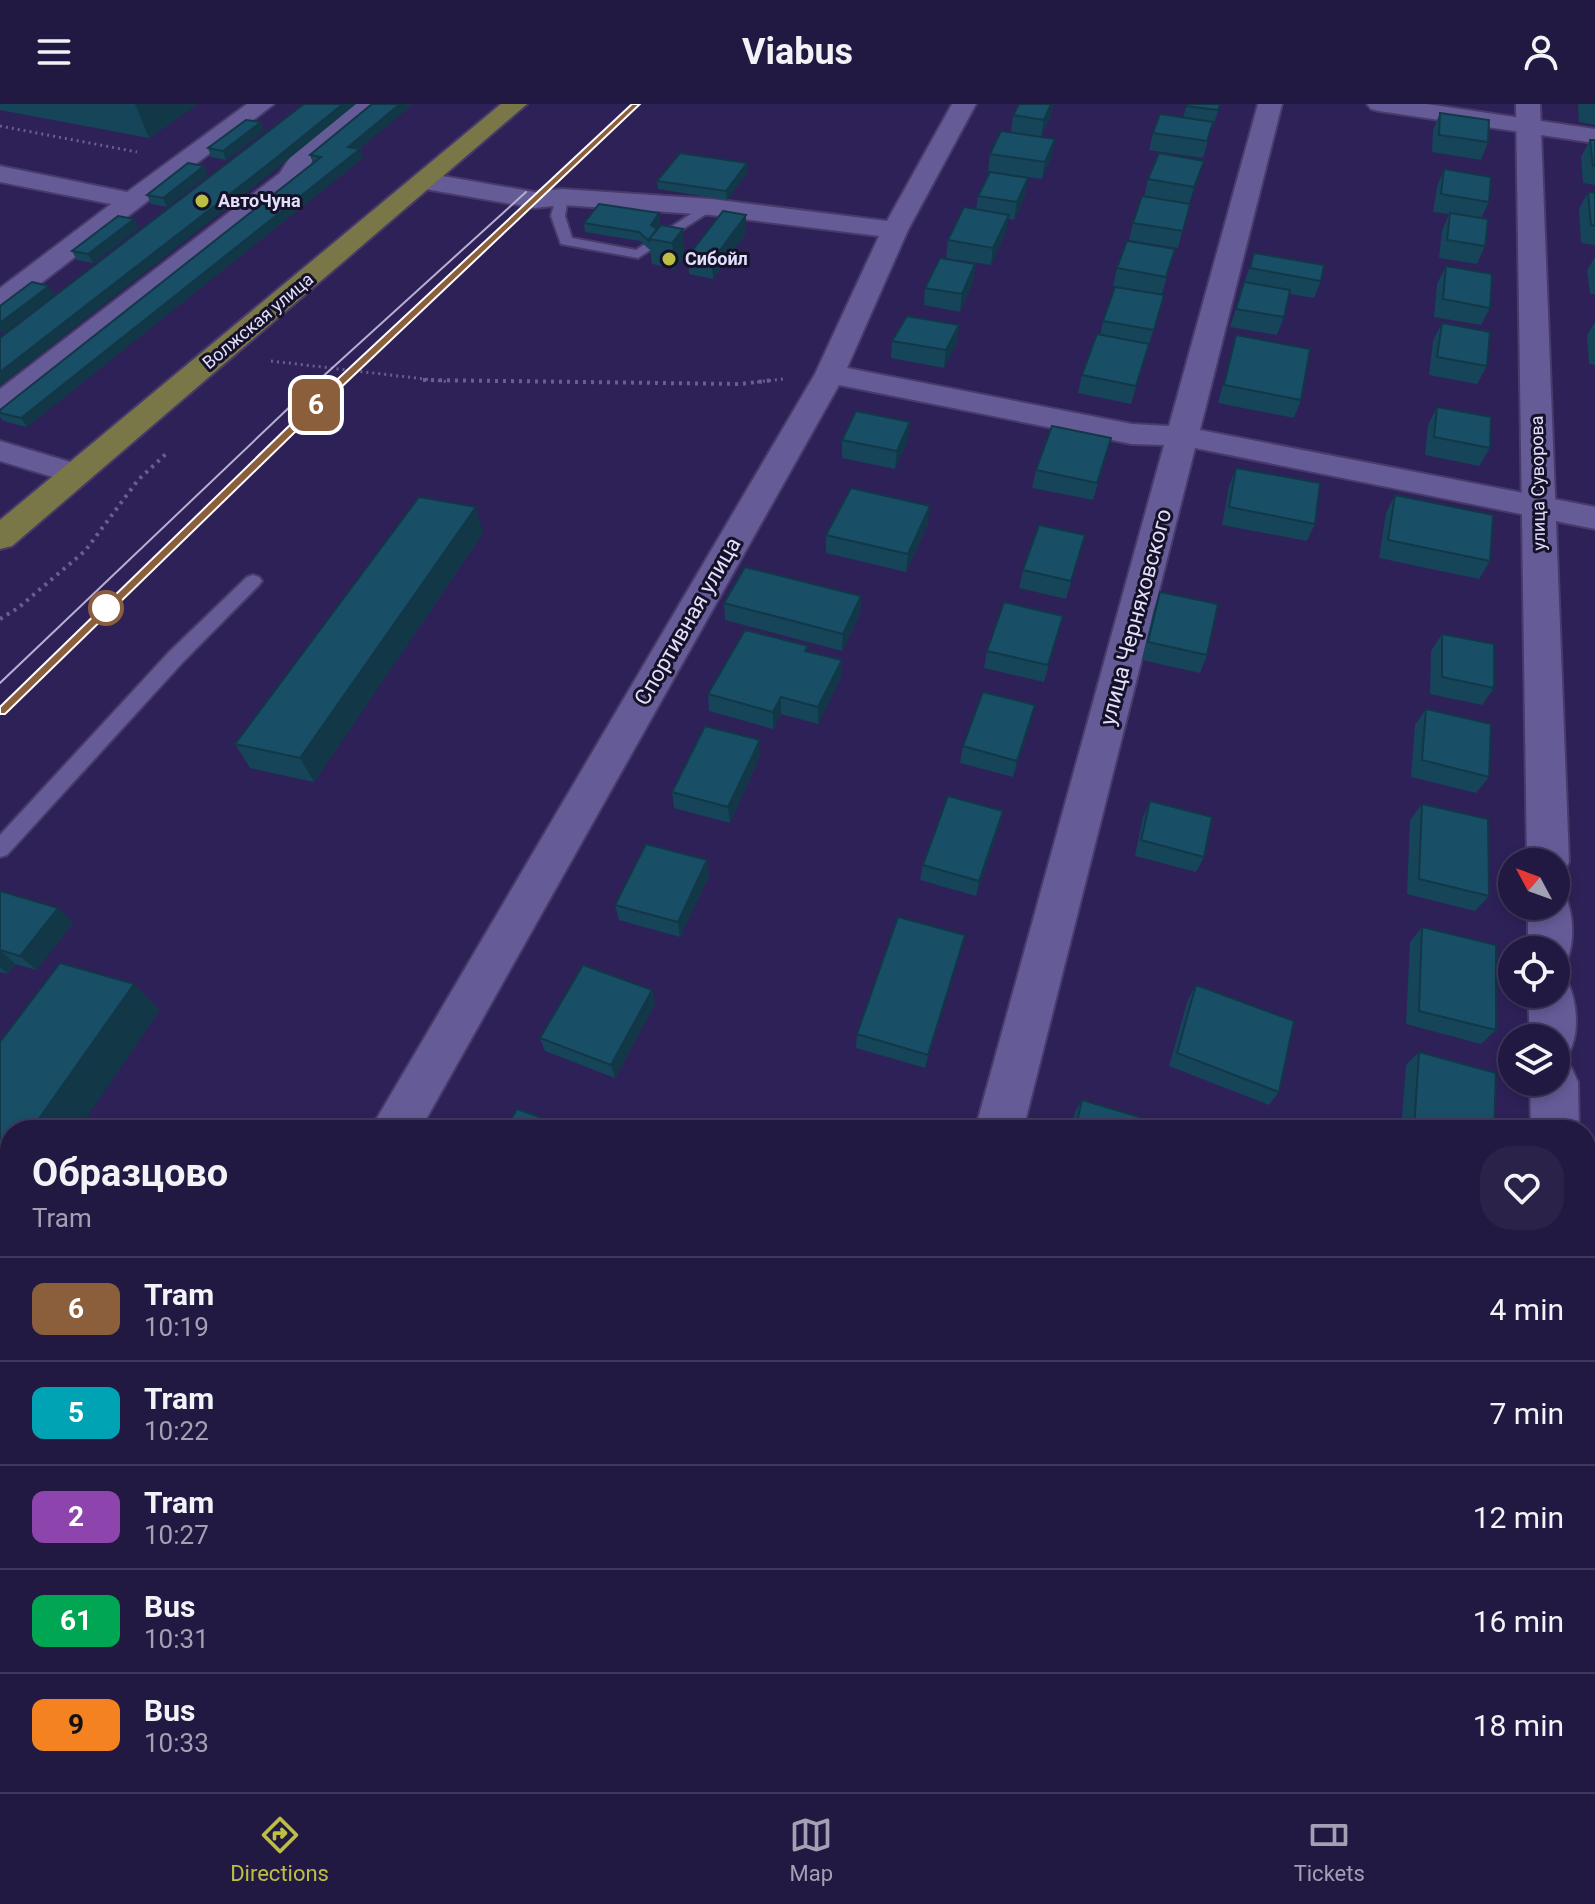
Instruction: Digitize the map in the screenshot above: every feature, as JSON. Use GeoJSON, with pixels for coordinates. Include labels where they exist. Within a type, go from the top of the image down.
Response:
{"type":"FeatureCollection","features":[{"type":"Feature","properties":{"kind":"main road","name":"Волжская улица"},"geometry":{"type":"LineString","coordinates":[[0,538],[515,104]]}},
{"type":"Feature","properties":{"kind":"street"},"geometry":{"type":"LineString","coordinates":[[0,301],[262,104]]}},
{"type":"Feature","properties":{"kind":"street"},"geometry":{"type":"LineString","coordinates":[[0,404],[290,178],[303,156],[367,104]]}},
{"type":"Feature","properties":{"kind":"street","name":"Спортивная улица"},"geometry":{"type":"LineString","coordinates":[[400,1120],[830,374],[895,230],[964,104]]}},
{"type":"Feature","properties":{"kind":"street","name":"улица Черняховского"},"geometry":{"type":"LineString","coordinates":[[1002,1120],[1270,104]]}},
{"type":"Feature","properties":{"kind":"street"},"geometry":{"type":"LineString","coordinates":[[1379,104],[1529,115],[1595,136]]}},
{"type":"Feature","properties":{"kind":"street","name":"улица Суворова"},"geometry":{"type":"LineString","coordinates":[[1529,115],[1548,848]]}},
{"type":"Feature","properties":{"kind":"street"},"geometry":{"type":"LineString","coordinates":[[0,174],[132,201]]}},
{"type":"Feature","properties":{"kind":"street"},"geometry":{"type":"LineString","coordinates":[[425,181],[535,200],[562,197],[711,207],[895,230]]}},
{"type":"Feature","properties":{"kind":"street"},"geometry":{"type":"LineString","coordinates":[[830,374],[1132,434],[1184,436],[1595,518]]}},
{"type":"Feature","properties":{"kind":"street"},"geometry":{"type":"LineString","coordinates":[[0,451],[76,474]]}},
{"type":"Feature","properties":{"kind":"street"},"geometry":{"type":"LineString","coordinates":[[1554,1096],[1555,1120]]}},
{"type":"Feature","properties":{"kind":"lane"},"geometry":{"type":"LineString","coordinates":[[562,197],[558,216],[566,241],[638,254],[711,207]]}},
{"type":"Feature","properties":{"kind":"lane"},"geometry":{"type":"LineString","coordinates":[[0,849],[176,657],[253,581]]}},
{"type":"Feature","properties":{"kind":"path"},"geometry":{"type":"LineString","coordinates":[[0,126],[144,153]]}},
{"type":"Feature","properties":{"kind":"path"},"geometry":{"type":"LineString","coordinates":[[267,361],[438,382],[740,384],[830,374]]}},
{"type":"Feature","properties":{"kind":"path"},"geometry":{"type":"LineString","coordinates":[[0,619],[18,608],[85,551],[138,480],[170,450]]}},
{"type":"Feature","properties":{"kind":"building"},"geometry":{"type":"Polygon","coordinates":[[[304,104],[343,104],[0,372],[0,338],[304,104]]]}},
{"type":"Feature","properties":{"kind":"building"},"geometry":{"type":"Polygon","coordinates":[[[372,104],[400,104],[348,147],[360,149],[21,418],[0,413],[321,157],[310,155],[372,104]]]}},
{"type":"Feature","properties":{"kind":"building"},"geometry":{"type":"Polygon","coordinates":[[[1019,104],[1051,104],[1044,120],[1013,115],[1019,104]]]}},
{"type":"Feature","properties":{"kind":"building"},"geometry":{"type":"Polygon","coordinates":[[[1187,104],[1220,104],[1218,110],[1187,104]]]}},
{"type":"Feature","properties":{"kind":"building"},"geometry":{"type":"Polygon","coordinates":[[[1440,113],[1489,120],[1488,142],[1439,135],[1440,113]]]}},
{"type":"Feature","properties":{"kind":"building"},"geometry":{"type":"Polygon","coordinates":[[[1160,114],[1213,122],[1207,141],[1153,133],[1160,114]]]}},
{"type":"Feature","properties":{"kind":"building"},"geometry":{"type":"Polygon","coordinates":[[[246,120],[261,122],[223,151],[208,148],[246,120]]]}},
{"type":"Feature","properties":{"kind":"building"},"geometry":{"type":"Polygon","coordinates":[[[1001,131],[1055,139],[1045,162],[990,154],[1001,131]]]}},
{"type":"Feature","properties":{"kind":"building"},"geometry":{"type":"Polygon","coordinates":[[[1590,140],[1595,140],[1595,166],[1593,166],[1590,140]]]}},
{"type":"Feature","properties":{"kind":"building"},"geometry":{"type":"Polygon","coordinates":[[[680,153],[747,163],[726,191],[657,181],[680,153]]]}},
{"type":"Feature","properties":{"kind":"building"},"geometry":{"type":"Polygon","coordinates":[[[1159,153],[1204,161],[1194,187],[1148,179],[1159,153]]]}},
{"type":"Feature","properties":{"kind":"building"},"geometry":{"type":"Polygon","coordinates":[[[188,163],[204,166],[163,198],[147,195],[188,163]]]}},
{"type":"Feature","properties":{"kind":"building"},"geometry":{"type":"Polygon","coordinates":[[[1444,169],[1491,177],[1489,202],[1441,194],[1444,169]]]}},
{"type":"Feature","properties":{"kind":"building"},"geometry":{"type":"Polygon","coordinates":[[[990,172],[1028,178],[1017,202],[978,196],[990,172]]]}},
{"type":"Feature","properties":{"kind":"building"},"geometry":{"type":"Polygon","coordinates":[[[1588,192],[1595,193],[1595,226],[1591,225],[1588,192]]]}},
{"type":"Feature","properties":{"kind":"building"},"geometry":{"type":"Polygon","coordinates":[[[1142,196],[1190,204],[1183,231],[1133,223],[1142,196]]]}},
{"type":"Feature","properties":{"kind":"building"},"geometry":{"type":"Polygon","coordinates":[[[599,204],[659,213],[651,225],[657,229],[649,241],[639,232],[584,223],[599,204]]]}},
{"type":"Feature","properties":{"kind":"building"},"geometry":{"type":"Polygon","coordinates":[[[964,207],[1009,215],[993,248],[948,240],[964,207]]]}},
{"type":"Feature","properties":{"kind":"building"},"geometry":{"type":"Polygon","coordinates":[[[723,211],[746,215],[712,261],[688,256],[723,211]]]}},
{"type":"Feature","properties":{"kind":"building"},"geometry":{"type":"Polygon","coordinates":[[[1450,213],[1488,219],[1485,246],[1447,240],[1450,213]]]}},
{"type":"Feature","properties":{"kind":"building"},"geometry":{"type":"Polygon","coordinates":[[[118,216],[134,219],[88,254],[72,251],[118,216]]]}},
{"type":"Feature","properties":{"kind":"building"},"geometry":{"type":"Polygon","coordinates":[[[661,225],[683,229],[672,243],[649,239],[661,225]]]}},
{"type":"Feature","properties":{"kind":"building"},"geometry":{"type":"Polygon","coordinates":[[[1127,241],[1175,249],[1166,277],[1117,268],[1127,241]]]}},
{"type":"Feature","properties":{"kind":"building"},"geometry":{"type":"Polygon","coordinates":[[[1254,253],[1324,265],[1321,281],[1250,268],[1254,253]]]}},
{"type":"Feature","properties":{"kind":"building"},"geometry":{"type":"Polygon","coordinates":[[[940,258],[975,264],[962,294],[925,288],[940,258]]]}},
{"type":"Feature","properties":{"kind":"building"},"geometry":{"type":"Polygon","coordinates":[[[1446,266],[1492,274],[1490,308],[1443,299],[1446,266]]]}},
{"type":"Feature","properties":{"kind":"building"},"geometry":{"type":"Polygon","coordinates":[[[32,282],[49,286],[0,323],[0,306],[32,282]]]}},
{"type":"Feature","properties":{"kind":"building"},"geometry":{"type":"Polygon","coordinates":[[[1244,282],[1290,290],[1284,317],[1236,309],[1244,282]]]}},
{"type":"Feature","properties":{"kind":"building"},"geometry":{"type":"Polygon","coordinates":[[[1115,287],[1164,295],[1154,330],[1103,321],[1115,287]]]}},
{"type":"Feature","properties":{"kind":"building"},"geometry":{"type":"Polygon","coordinates":[[[907,316],[959,325],[946,350],[892,341],[907,316]]]}},
{"type":"Feature","properties":{"kind":"building"},"geometry":{"type":"Polygon","coordinates":[[[1442,323],[1490,332],[1487,366],[1437,357],[1442,323]]]}},
{"type":"Feature","properties":{"kind":"building"},"geometry":{"type":"Polygon","coordinates":[[[1097,334],[1149,344],[1136,386],[1082,375],[1097,334]]]}},
{"type":"Feature","properties":{"kind":"building"},"geometry":{"type":"Polygon","coordinates":[[[1236,335],[1310,349],[1301,400],[1224,385],[1236,335]]]}},
{"type":"Feature","properties":{"kind":"building"},"geometry":{"type":"Polygon","coordinates":[[[1437,407],[1491,417],[1490,448],[1434,437],[1437,407]]]}},
{"type":"Feature","properties":{"kind":"building"},"geometry":{"type":"Polygon","coordinates":[[[856,411],[910,422],[897,451],[842,440],[856,411]]]}},
{"type":"Feature","properties":{"kind":"building"},"geometry":{"type":"Polygon","coordinates":[[[1052,426],[1111,438],[1097,483],[1036,470],[1052,426]]]}},
{"type":"Feature","properties":{"kind":"building"},"geometry":{"type":"Polygon","coordinates":[[[1236,468],[1320,483],[1315,524],[1229,507],[1236,468]]]}},
{"type":"Feature","properties":{"kind":"building"},"geometry":{"type":"Polygon","coordinates":[[[851,488],[930,506],[908,554],[826,535],[851,488]]]}},
{"type":"Feature","properties":{"kind":"building"},"geometry":{"type":"Polygon","coordinates":[[[1395,495],[1493,515],[1490,561],[1388,540],[1395,495]]]}},
{"type":"Feature","properties":{"kind":"building"},"geometry":{"type":"Polygon","coordinates":[[[419,497],[476,507],[300,758],[235,744],[419,497]]]}},
{"type":"Feature","properties":{"kind":"building"},"geometry":{"type":"Polygon","coordinates":[[[1039,525],[1085,535],[1071,581],[1023,570],[1039,525]]]}},
{"type":"Feature","properties":{"kind":"building"},"geometry":{"type":"Polygon","coordinates":[[[745,567],[861,596],[843,634],[724,603],[745,567]]]}},
{"type":"Feature","properties":{"kind":"building"},"geometry":{"type":"Polygon","coordinates":[[[1160,592],[1218,604],[1207,655],[1148,642],[1160,592]]]}},
{"type":"Feature","properties":{"kind":"building"},"geometry":{"type":"Polygon","coordinates":[[[1004,602],[1063,616],[1048,665],[987,651],[1004,602]]]}},
{"type":"Feature","properties":{"kind":"building"},"geometry":{"type":"Polygon","coordinates":[[[745,630],[808,646],[805,651],[842,660],[818,707],[781,697],[773,712],[708,694],[745,630]]]}},
{"type":"Feature","properties":{"kind":"building"},"geometry":{"type":"Polygon","coordinates":[[[1442,634],[1494,644],[1494,688],[1442,677],[1442,634]]]}},
{"type":"Feature","properties":{"kind":"building"},"geometry":{"type":"Polygon","coordinates":[[[983,692],[1035,705],[1017,761],[963,746],[983,692]]]}},
{"type":"Feature","properties":{"kind":"building"},"geometry":{"type":"Polygon","coordinates":[[[1426,709],[1491,724],[1489,777],[1422,760],[1426,709]]]}},
{"type":"Feature","properties":{"kind":"building"},"geometry":{"type":"Polygon","coordinates":[[[705,726],[760,740],[728,807],[672,792],[705,726]]]}},
{"type":"Feature","properties":{"kind":"building"},"geometry":{"type":"Polygon","coordinates":[[[948,796],[1003,811],[979,881],[923,865],[948,796]]]}},
{"type":"Feature","properties":{"kind":"building"},"geometry":{"type":"Polygon","coordinates":[[[1150,801],[1212,817],[1204,857],[1141,840],[1150,801]]]}},
{"type":"Feature","properties":{"kind":"building"},"geometry":{"type":"Polygon","coordinates":[[[1422,804],[1488,819],[1489,896],[1419,879],[1422,804]]]}},
{"type":"Feature","properties":{"kind":"building"},"geometry":{"type":"Polygon","coordinates":[[[646,844],[707,860],[678,922],[615,905],[646,844]]]}},
{"type":"Feature","properties":{"kind":"building"},"geometry":{"type":"Polygon","coordinates":[[[0,891],[58,908],[20,956],[0,950],[0,891]]]}},
{"type":"Feature","properties":{"kind":"building"},"geometry":{"type":"Polygon","coordinates":[[[898,917],[965,935],[928,1055],[857,1034],[898,917]]]}},
{"type":"Feature","properties":{"kind":"building"},"geometry":{"type":"Polygon","coordinates":[[[1422,927],[1496,945],[1496,1030],[1419,1011],[1422,927]]]}},
{"type":"Feature","properties":{"kind":"building"},"geometry":{"type":"Polygon","coordinates":[[[60,963],[134,984],[38,1120],[0,1120],[0,1042],[60,963]]]}},
{"type":"Feature","properties":{"kind":"building"},"geometry":{"type":"Polygon","coordinates":[[[583,965],[652,990],[611,1065],[540,1038],[583,965]]]}},
{"type":"Feature","properties":{"kind":"building"},"geometry":{"type":"Polygon","coordinates":[[[1196,985],[1294,1021],[1279,1092],[1177,1053],[1196,985]]]}},
{"type":"Feature","properties":{"kind":"building"},"geometry":{"type":"Polygon","coordinates":[[[1419,1052],[1496,1073],[1494,1120],[1415,1120],[1419,1052]]]}},
{"type":"Feature","properties":{"kind":"building"},"geometry":{"type":"Polygon","coordinates":[[[1082,1100],[1146,1119],[1146,1120],[1077,1120],[1082,1100]]]}},
{"type":"Feature","properties":{"kind":"building"},"geometry":{"type":"Polygon","coordinates":[[[517,1109],[548,1120],[511,1120],[517,1109]]]}},
{"type":"Feature","properties":{"kind":"tram line"},"geometry":{"type":"LineString","coordinates":[[0,710],[635,104]]}},
{"type":"Feature","properties":{"kind":"tram line","name":"6"},"geometry":{"type":"LineString","coordinates":[[0,710],[635,104]]}},
{"type":"Feature","properties":{"kind":"tram line"},"geometry":{"type":"LineString","coordinates":[[0,683],[297,400],[526,192]]}},
{"type":"Feature","properties":{"kind":"place","name":"АвтоЧуна"},"geometry":{"type":"Point","coordinates":[202,201]}},
{"type":"Feature","properties":{"kind":"place","name":"Сибойл"},"geometry":{"type":"Point","coordinates":[669,259]}}]}
